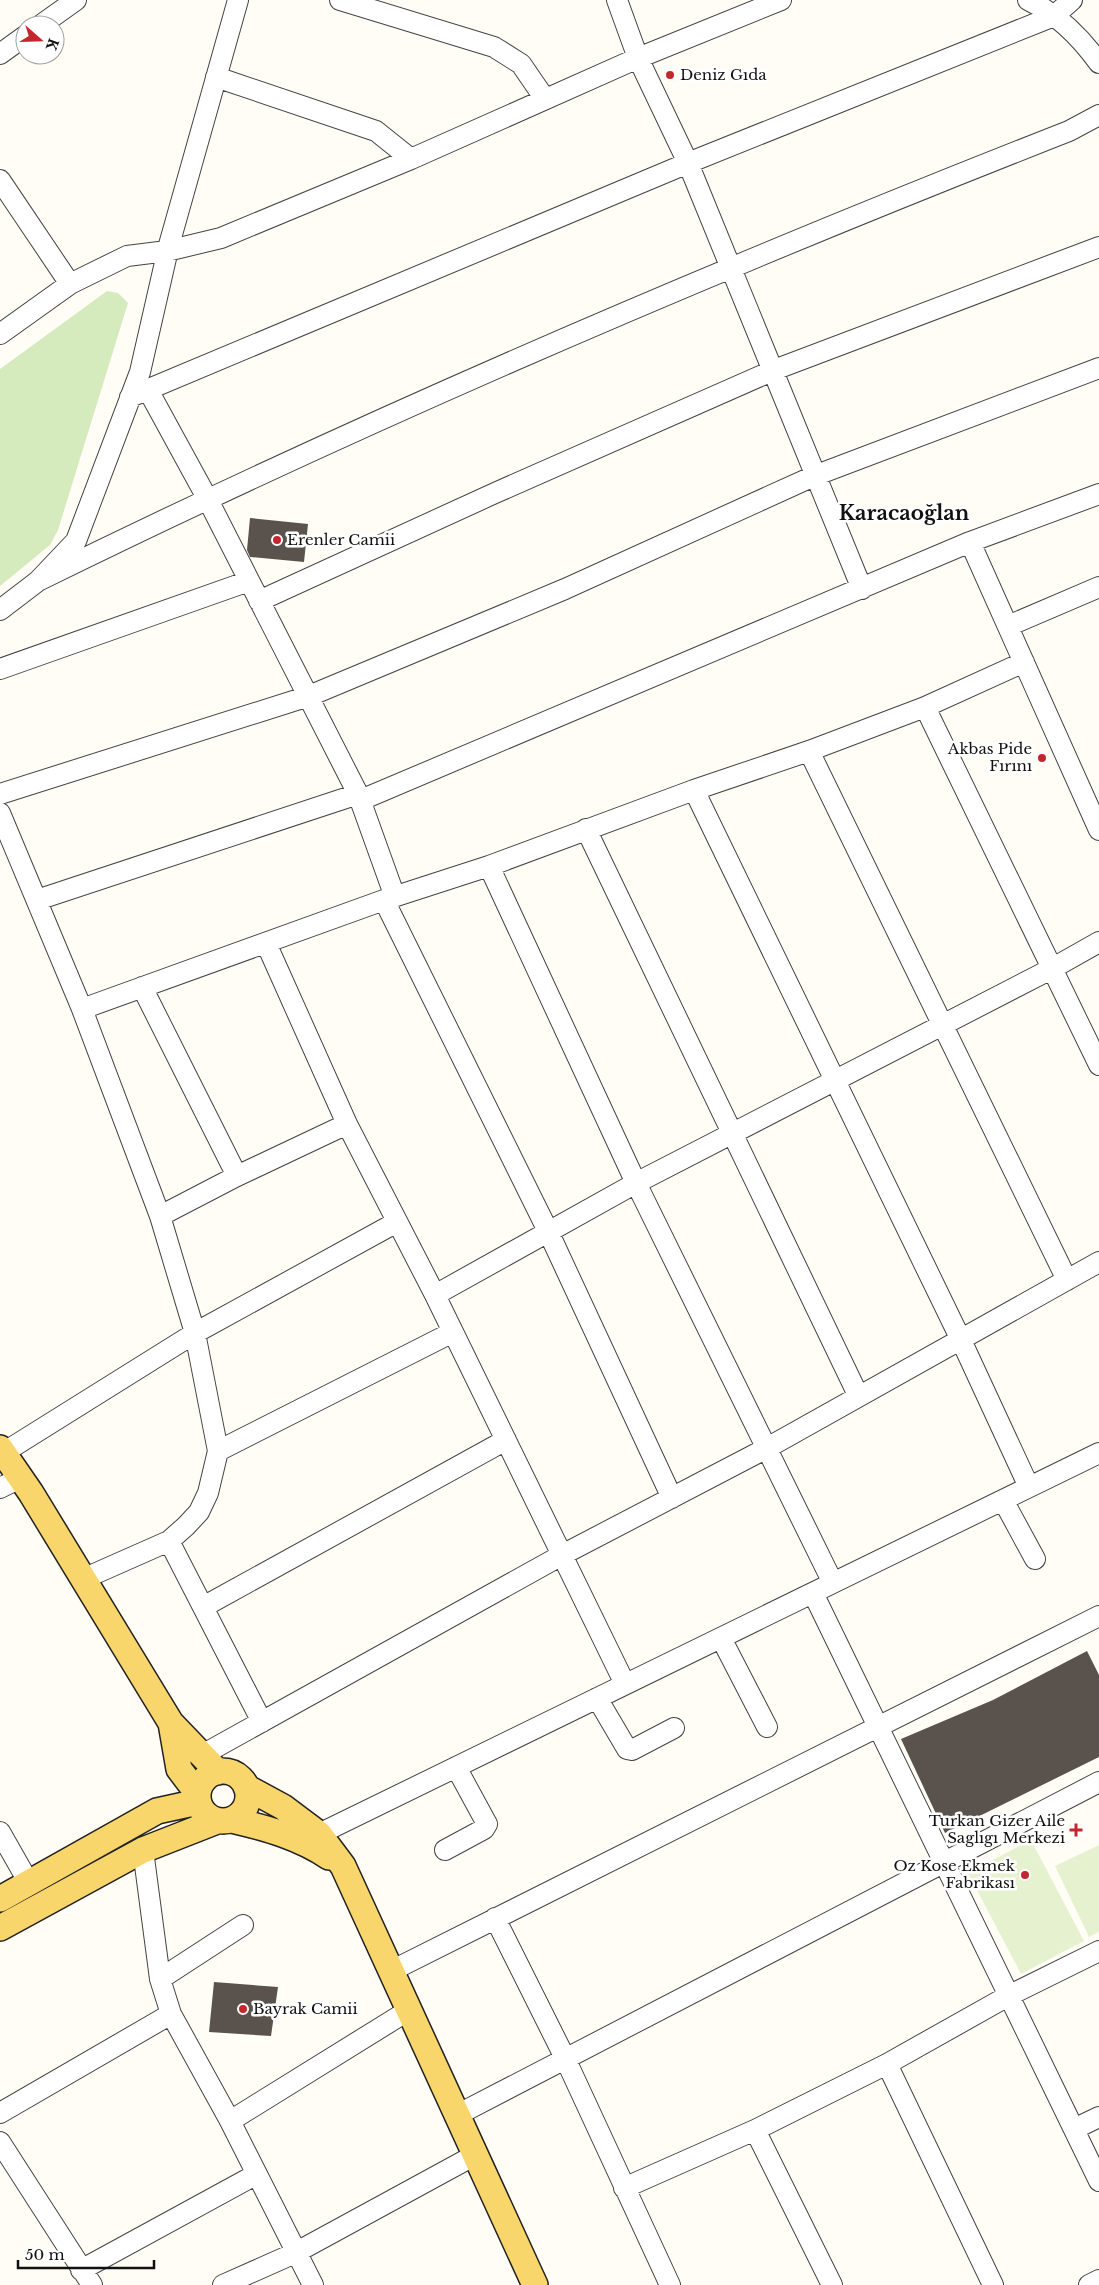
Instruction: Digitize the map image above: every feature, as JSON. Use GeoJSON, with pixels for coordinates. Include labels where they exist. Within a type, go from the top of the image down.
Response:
{"type":"FeatureCollection","features":[{"type":"Feature","properties":{"kind":"main road"},"geometry":{"type":"LineString","coordinates":[[2,1450],[10,1483],[83,1580],[171,1723],[210,1763],[235,1774],[246,1787],[283,1807],[343,1866],[535,2285]]}},
{"type":"Feature","properties":{"kind":"main road"},"geometry":{"type":"LineString","coordinates":[[171,1723],[179,1769],[198,1798],[202,1811],[224,1820],[268,1828],[317,1841]]}},
{"type":"Feature","properties":{"kind":"main road"},"geometry":{"type":"LineString","coordinates":[[198,1798],[210,1763]]}},
{"type":"Feature","properties":{"kind":"main road"},"geometry":{"type":"LineString","coordinates":[[157,1810],[179,1769]]}},
{"type":"Feature","properties":{"kind":"main road"},"geometry":{"type":"LineString","coordinates":[[0,1928],[143,1850],[239,1815],[246,1804],[246,1787]]}},
{"type":"Feature","properties":{"kind":"main road"},"geometry":{"type":"LineString","coordinates":[[0,1899],[157,1810],[198,1798]]}},
{"type":"Feature","properties":{"kind":"street"},"geometry":{"type":"LineString","coordinates":[[55,15],[76,0]]}},
{"type":"Feature","properties":{"kind":"street"},"geometry":{"type":"LineString","coordinates":[[0,610],[38,580],[76,541],[139,393],[140,372],[167,251],[238,0]]}},
{"type":"Feature","properties":{"kind":"street"},"geometry":{"type":"LineString","coordinates":[[340,0],[494,47],[521,64],[545,100]]}},
{"type":"Feature","properties":{"kind":"street"},"geometry":{"type":"LineString","coordinates":[[616,0],[638,58],[688,164],[729,267],[774,370],[814,476],[862,589]]}},
{"type":"Feature","properties":{"kind":"street"},"geometry":{"type":"LineString","coordinates":[[0,334],[70,284],[127,256],[167,251],[221,238],[411,158],[638,58],[782,0]]}},
{"type":"Feature","properties":{"kind":"street"},"geometry":{"type":"LineString","coordinates":[[1028,0],[1045,8],[1054,16],[1088,47],[1099,64]]}},
{"type":"Feature","properties":{"kind":"street"},"geometry":{"type":"LineString","coordinates":[[139,393],[688,164],[1054,16],[1072,0]]}},
{"type":"Feature","properties":{"kind":"street"},"geometry":{"type":"LineString","coordinates":[[0,54],[15,43]]}},
{"type":"Feature","properties":{"kind":"street"},"geometry":{"type":"LineString","coordinates":[[216,77],[376,131],[411,158]]}},
{"type":"Feature","properties":{"kind":"street"},"geometry":{"type":"LineString","coordinates":[[38,580],[207,498],[729,267],[1069,132],[1099,115]]}},
{"type":"Feature","properties":{"kind":"street"},"geometry":{"type":"LineString","coordinates":[[0,180],[70,284]]}},
{"type":"Feature","properties":{"kind":"street"},"geometry":{"type":"LineString","coordinates":[[259,601],[495,493],[774,370],[1099,247]]}},
{"type":"Feature","properties":{"kind":"street"},"geometry":{"type":"LineString","coordinates":[[0,794],[309,696],[565,589],[814,476],[1099,368]]}},
{"type":"Feature","properties":{"kind":"street"},"geometry":{"type":"LineString","coordinates":[[139,393],[207,498],[360,797],[390,898],[672,1498]]}},
{"type":"Feature","properties":{"kind":"street"},"geometry":{"type":"LineString","coordinates":[[37,900],[360,797],[862,589],[970,542],[1099,494]]}},
{"type":"Feature","properties":{"kind":"street"},"geometry":{"type":"LineString","coordinates":[[970,542],[1099,830]]}},
{"type":"Feature","properties":{"kind":"street"},"geometry":{"type":"LineString","coordinates":[[0,669],[249,581]]}},
{"type":"Feature","properties":{"kind":"street"},"geometry":{"type":"LineString","coordinates":[[1008,626],[1099,586]]}},
{"type":"Feature","properties":{"kind":"street"},"geometry":{"type":"LineString","coordinates":[[82,1009],[390,898],[489,866],[694,790],[809,751],[925,707],[1024,662]]}},
{"type":"Feature","properties":{"kind":"street"},"geometry":{"type":"LineString","coordinates":[[925,707],[1099,1065]]}},
{"type":"Feature","properties":{"kind":"street"},"geometry":{"type":"LineString","coordinates":[[809,751],[1067,1280]]}},
{"type":"Feature","properties":{"kind":"street"},"geometry":{"type":"LineString","coordinates":[[694,790],[962,1340],[1029,1487]]}},
{"type":"Feature","properties":{"kind":"street"},"geometry":{"type":"LineString","coordinates":[[0,813],[82,1009],[160,1216],[195,1333],[218,1451],[208,1493],[199,1512],[169,1541],[83,1580]]}},
{"type":"Feature","properties":{"kind":"street"},"geometry":{"type":"LineString","coordinates":[[586,830],[858,1395]]}},
{"type":"Feature","properties":{"kind":"street"},"geometry":{"type":"LineString","coordinates":[[489,866],[636,1183],[833,1583]]}},
{"type":"Feature","properties":{"kind":"street"},"geometry":{"type":"LineString","coordinates":[[435,1295],[636,1183],[1053,968],[1099,942]]}},
{"type":"Feature","properties":{"kind":"street"},"geometry":{"type":"LineString","coordinates":[[266,943],[347,1124],[435,1295],[625,1684]]}},
{"type":"Feature","properties":{"kind":"street"},"geometry":{"type":"LineString","coordinates":[[142,987],[237,1176]]}},
{"type":"Feature","properties":{"kind":"street"},"geometry":{"type":"LineString","coordinates":[[160,1216],[237,1176],[347,1124]]}},
{"type":"Feature","properties":{"kind":"street"},"geometry":{"type":"LineString","coordinates":[[2,1450],[195,1333],[397,1222]]}},
{"type":"Feature","properties":{"kind":"street"},"geometry":{"type":"LineString","coordinates":[[210,1763],[262,1722],[562,1555],[767,1448],[858,1395],[962,1340],[1099,1262]]}},
{"type":"Feature","properties":{"kind":"street"},"geometry":{"type":"LineString","coordinates":[[218,1451],[453,1332]]}},
{"type":"Feature","properties":{"kind":"street"},"geometry":{"type":"LineString","coordinates":[[203,1607],[506,1440]]}},
{"type":"Feature","properties":{"kind":"street"},"geometry":{"type":"LineString","coordinates":[[317,1841],[456,1767],[1099,1453]]}},
{"type":"Feature","properties":{"kind":"street"},"geometry":{"type":"LineString","coordinates":[[1003,1500],[1035,1560]]}},
{"type":"Feature","properties":{"kind":"street"},"geometry":{"type":"LineString","coordinates":[[169,1541],[262,1722]]}},
{"type":"Feature","properties":{"kind":"street"},"geometry":{"type":"LineString","coordinates":[[813,1593],[1099,2181]]}},
{"type":"Feature","properties":{"kind":"street"},"geometry":{"type":"LineString","coordinates":[[391,1971],[1099,1616]]}},
{"type":"Feature","properties":{"kind":"street"},"geometry":{"type":"LineString","coordinates":[[721,1638],[766,1727]]}},
{"type":"Feature","properties":{"kind":"street"},"geometry":{"type":"LineString","coordinates":[[597,1698],[627,1750],[632,1750],[674,1728]]}},
{"type":"Feature","properties":{"kind":"street"},"geometry":{"type":"LineString","coordinates":[[445,1850],[484,1829],[487,1824],[456,1767]]}},
{"type":"Feature","properties":{"kind":"street"},"geometry":{"type":"LineString","coordinates":[[457,2115],[1099,1782]]}},
{"type":"Feature","properties":{"kind":"street"},"geometry":{"type":"LineString","coordinates":[[0,1832],[29,1883]]}},
{"type":"Feature","properties":{"kind":"street"},"geometry":{"type":"LineString","coordinates":[[143,1850],[160,1979],[171,2014],[230,2122],[295,2254],[313,2285]]}},
{"type":"Feature","properties":{"kind":"street"},"geometry":{"type":"LineString","coordinates":[[496,1918],[565,2058],[670,2285]]}},
{"type":"Feature","properties":{"kind":"street"},"geometry":{"type":"LineString","coordinates":[[160,1979],[244,1925]]}},
{"type":"Feature","properties":{"kind":"street"},"geometry":{"type":"LineString","coordinates":[[624,2188],[755,2130],[887,2064],[1008,1996],[1099,1951]]}},
{"type":"Feature","properties":{"kind":"street"},"geometry":{"type":"LineString","coordinates":[[230,2122],[408,2010]]}},
{"type":"Feature","properties":{"kind":"street"},"geometry":{"type":"LineString","coordinates":[[0,2113],[171,2014]]}},
{"type":"Feature","properties":{"kind":"street"},"geometry":{"type":"LineString","coordinates":[[887,2064],[993,2285]]}},
{"type":"Feature","properties":{"kind":"street"},"geometry":{"type":"LineString","coordinates":[[1074,2129],[1099,2117]]}},
{"type":"Feature","properties":{"kind":"street"},"geometry":{"type":"LineString","coordinates":[[755,2130],[832,2285]]}},
{"type":"Feature","properties":{"kind":"street"},"geometry":{"type":"LineString","coordinates":[[0,2142],[87,2278],[257,2174]]}},
{"type":"Feature","properties":{"kind":"street"},"geometry":{"type":"LineString","coordinates":[[223,2285],[295,2254],[475,2155]]}},
{"type":"Feature","properties":{"kind":"street"},"geometry":{"type":"LineString","coordinates":[[1089,2285],[1099,2280]]}},
{"type":"Feature","properties":{"kind":"green space"},"geometry":{"type":"Polygon","coordinates":[[[107,291],[118,293],[128,303],[58,530],[50,545],[0,586],[0,369],[107,291]]]}},
{"type":"Feature","properties":{"kind":"green space"},"geometry":{"type":"Polygon","coordinates":[[[1031,1840],[1084,1941],[1021,1974],[968,1873],[1031,1840]]]}},
{"type":"Feature","properties":{"kind":"green space"},"geometry":{"type":"Polygon","coordinates":[[[1099,1845],[1099,1932],[1089,1937],[1055,1866],[1099,1845]]]}},
{"type":"Feature","properties":{"kind":"building","name":"Erenler Camii"},"geometry":{"type":"Polygon","coordinates":[[[250,518],[308,524],[304,562],[250,557],[247,550],[250,518]]]}},
{"type":"Feature","properties":{"kind":"building"},"geometry":{"type":"Polygon","coordinates":[[[1087,1651],[1099,1675],[1099,1757],[945,1833],[901,1739],[993,1700],[1087,1651]]]}},
{"type":"Feature","properties":{"kind":"building","name":"Bayrak Camii"},"geometry":{"type":"Polygon","coordinates":[[[214,1982],[278,1987],[271,2036],[209,2032],[214,1982]]]}},
{"type":"Feature","properties":{"kind":"place","name":"Deniz Gıda"},"geometry":{"type":"Point","coordinates":[670,75]}},
{"type":"Feature","properties":{"kind":"place","name":"Erenler Camii"},"geometry":{"type":"Point","coordinates":[277,540]}},
{"type":"Feature","properties":{"kind":"place","name":"Akbas Pide Fırını"},"geometry":{"type":"Point","coordinates":[1042,758]}},
{"type":"Feature","properties":{"kind":"place","name":"Turkan Gizer Aile Saglıgı Merkezi"},"geometry":{"type":"Point","coordinates":[1076,1830]}},
{"type":"Feature","properties":{"kind":"place","name":"Oz Kose Ekmek Fabrikası"},"geometry":{"type":"Point","coordinates":[1025,1875]}},
{"type":"Feature","properties":{"kind":"place","name":"Bayrak Camii"},"geometry":{"type":"Point","coordinates":[243,2009]}},
{"type":"Feature","properties":{"kind":"district","name":"Karacaoğlan"},"geometry":{"type":"Point","coordinates":[904,513]}}]}
